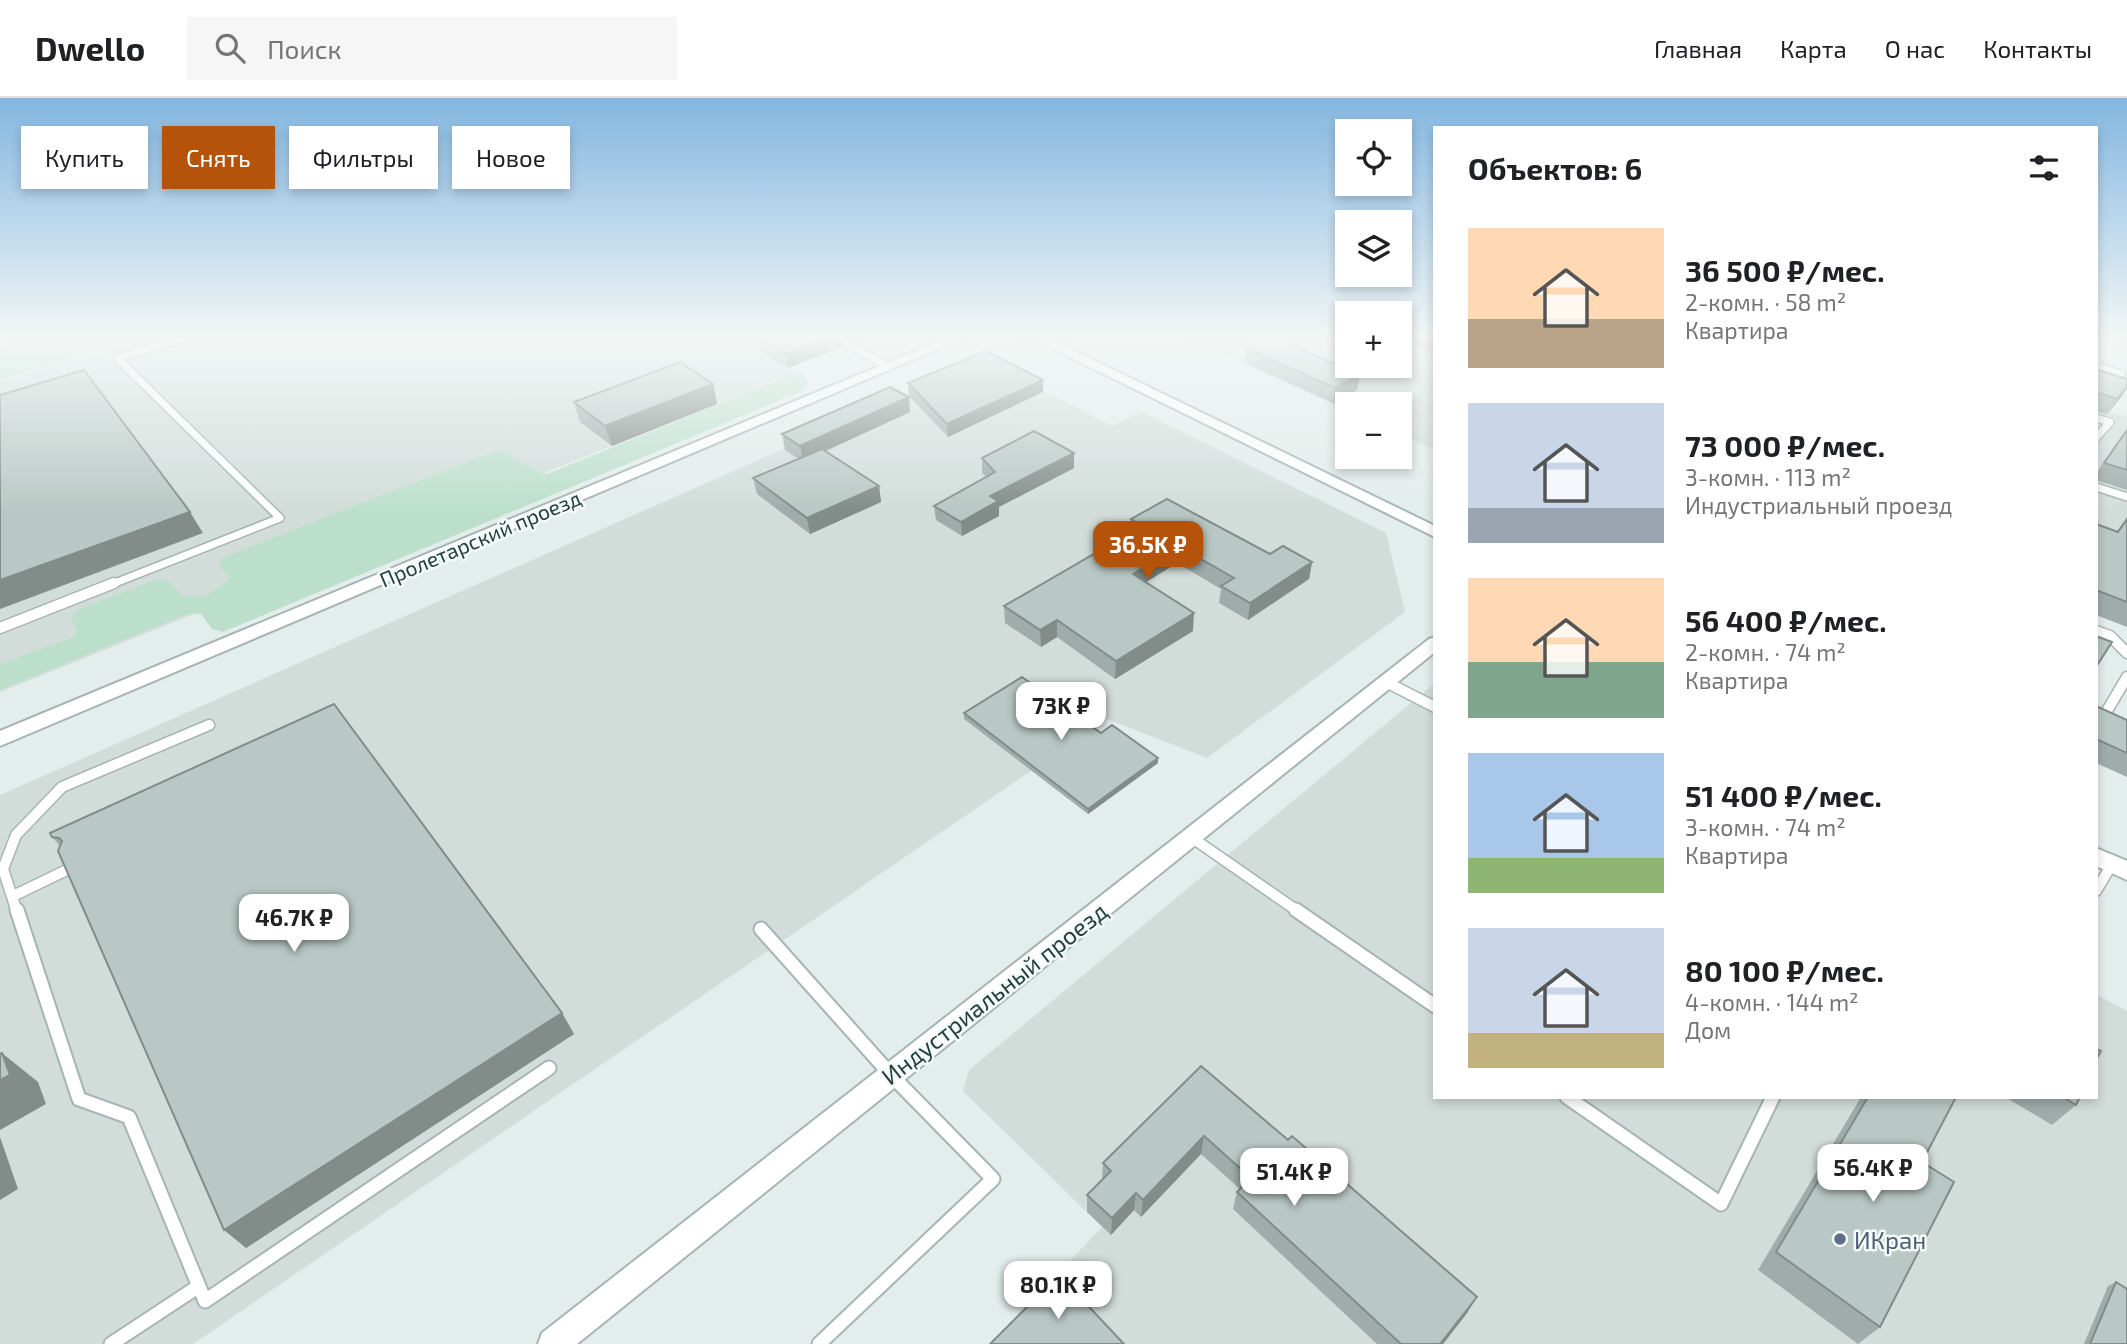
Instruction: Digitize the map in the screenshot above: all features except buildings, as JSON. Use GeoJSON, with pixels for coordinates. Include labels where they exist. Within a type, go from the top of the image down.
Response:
{"type":"FeatureCollection","features":[{"type":"Feature","properties":{"kind":"street","name":"Пролетарский проезд"},"geometry":{"type":"LineString","coordinates":[[0,739],[822,395]]}},
{"type":"Feature","properties":{"kind":"street"},"geometry":{"type":"LineString","coordinates":[[1154,395],[1433,532]]}},
{"type":"Feature","properties":{"kind":"street","name":"Индустриальный проезд"},"geometry":{"type":"LineString","coordinates":[[553,1344],[1433,645]]}},
{"type":"Feature","properties":{"kind":"lane"},"geometry":{"type":"LineString","coordinates":[[0,628],[280,518],[155,395]]}},
{"type":"Feature","properties":{"kind":"lane"},"geometry":{"type":"LineString","coordinates":[[2098,419],[2110,422],[2098,436]]}},
{"type":"Feature","properties":{"kind":"lane"},"geometry":{"type":"LineString","coordinates":[[2098,488],[2127,497]]}},
{"type":"Feature","properties":{"kind":"lane"},"geometry":{"type":"LineString","coordinates":[[2098,632],[2110,635],[2127,653]]}},
{"type":"Feature","properties":{"kind":"lane"},"geometry":{"type":"LineString","coordinates":[[2098,720],[2101,721],[2127,677]]}},
{"type":"Feature","properties":{"kind":"lane"},"geometry":{"type":"LineString","coordinates":[[1386,682],[1433,707]]}},
{"type":"Feature","properties":{"kind":"lane"},"geometry":{"type":"LineString","coordinates":[[209,725],[62,787],[16,835],[3,869],[79,1099],[129,1117],[205,1301],[549,1068]]}},
{"type":"Feature","properties":{"kind":"lane"},"geometry":{"type":"LineString","coordinates":[[1191,837],[1433,1005]]}},
{"type":"Feature","properties":{"kind":"lane"},"geometry":{"type":"LineString","coordinates":[[2098,888],[2112,864]]}},
{"type":"Feature","properties":{"kind":"lane"},"geometry":{"type":"LineString","coordinates":[[13,896],[75,866]]}},
{"type":"Feature","properties":{"kind":"lane"},"geometry":{"type":"LineString","coordinates":[[761,929],[891,1075],[993,1180],[819,1344]]}},
{"type":"Feature","properties":{"kind":"lane"},"geometry":{"type":"LineString","coordinates":[[1570,1099],[1721,1204],[1772,1099]]}},
{"type":"Feature","properties":{"kind":"lane"},"geometry":{"type":"LineString","coordinates":[[111,1344],[199,1286]]}},
{"type":"Feature","properties":{"kind":"shaded area"},"geometry":{"type":"Polygon","coordinates":[[[0,395],[737,395],[0,692],[0,395]]]}},
{"type":"Feature","properties":{"kind":"shaded area"},"geometry":{"type":"Polygon","coordinates":[[[905,395],[1053,395],[1112,426],[1142,412],[1386,533],[1405,612],[1207,758],[1107,719],[193,1344],[0,1344],[0,795],[905,395]]]}},
{"type":"Feature","properties":{"kind":"shaded area"},"geometry":{"type":"Polygon","coordinates":[[[1312,395],[1335,395],[1335,406],[1312,395]]]}},
{"type":"Feature","properties":{"kind":"shaded area"},"geometry":{"type":"Polygon","coordinates":[[[1412,395],[1433,395],[1433,449],[1412,439],[1412,395]]]}},
{"type":"Feature","properties":{"kind":"shaded area"},"geometry":{"type":"Polygon","coordinates":[[[2098,408],[2127,417],[2127,581],[2098,570],[2098,408]]]}},
{"type":"Feature","properties":{"kind":"shaded area"},"geometry":{"type":"Polygon","coordinates":[[[1433,685],[1433,1099],[2098,1099],[2098,996],[2127,1011],[2127,1344],[991,1344],[1102,1227],[963,1091],[969,1070],[1433,685]]]}},
{"type":"Feature","properties":{"kind":"green space"},"geometry":{"type":"Polygon","coordinates":[[[740,395],[792,395],[223,632],[212,629],[201,614],[189,613],[0,690],[0,664],[74,637],[78,629],[71,618],[75,611],[157,580],[169,582],[181,595],[208,594],[229,578],[219,564],[224,557],[495,451],[506,453],[547,474],[740,395]]]}},
{"type":"Feature","properties":{"kind":"place","name":"ИКран"},"geometry":{"type":"Point","coordinates":[1840,1239]}}]}
